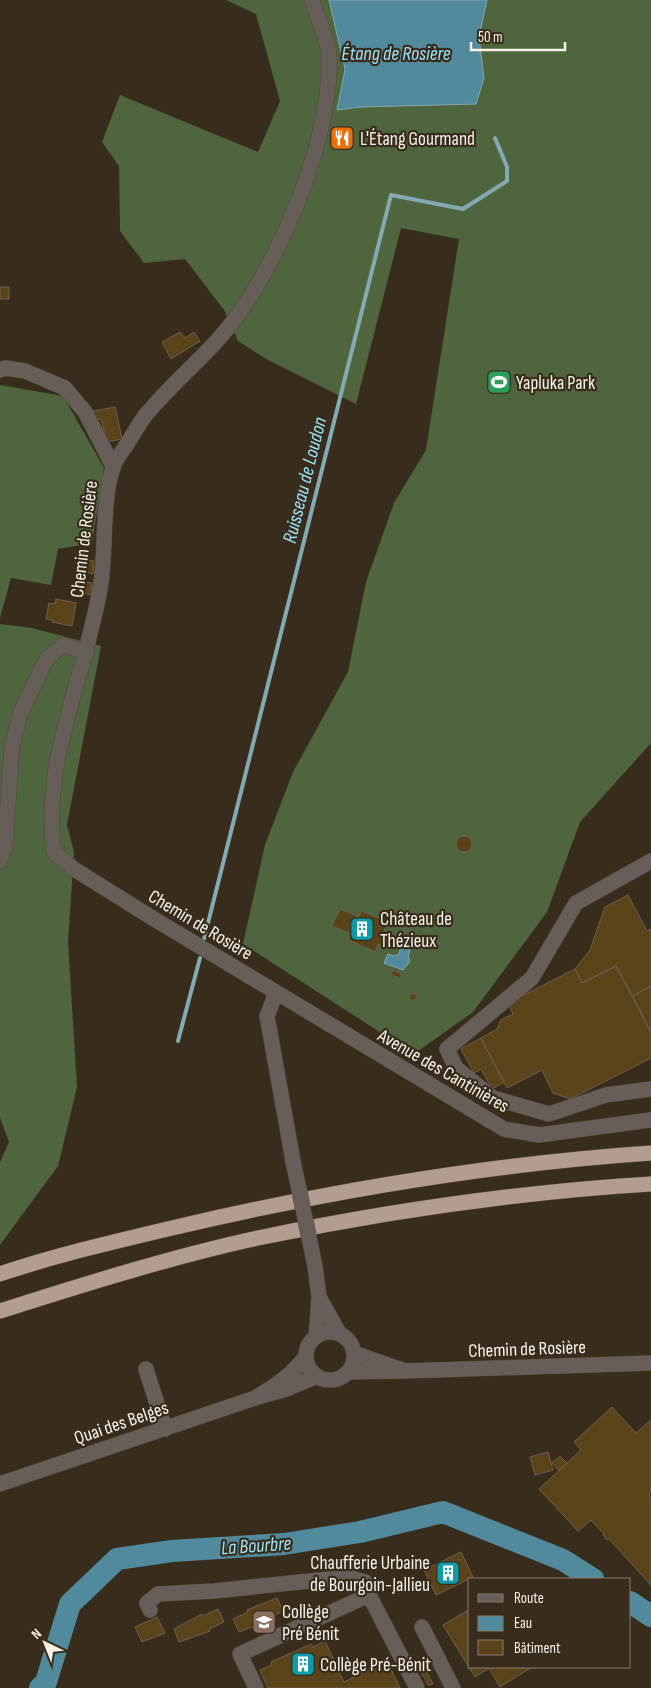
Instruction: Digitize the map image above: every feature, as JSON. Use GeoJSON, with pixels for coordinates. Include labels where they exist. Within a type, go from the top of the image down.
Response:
{"type":"FeatureCollection","features":[{"type":"Feature","properties":{"kind":"highway"},"geometry":{"type":"LineString","coordinates":[[0,1274],[45,1259],[243,1211],[397,1183],[585,1158],[651,1153]]}},
{"type":"Feature","properties":{"kind":"highway"},"geometry":{"type":"LineString","coordinates":[[0,1311],[99,1280],[257,1239],[429,1207],[586,1188],[651,1184]]}},
{"type":"Feature","properties":{"kind":"street","name":"Chemin de Rosière"},"geometry":{"type":"LineString","coordinates":[[312,0],[329,55],[328,97],[314,161],[278,246],[240,311],[223,335],[145,417],[113,466],[109,487],[101,583],[86,652],[58,747],[50,823],[54,852],[74,869],[314,1017]]}},
{"type":"Feature","properties":{"kind":"street"},"geometry":{"type":"LineString","coordinates":[[0,370],[5,368],[25,371],[65,388],[84,412],[113,466]]}},
{"type":"Feature","properties":{"kind":"street"},"geometry":{"type":"LineString","coordinates":[[0,861],[5,847],[12,746],[20,714],[47,658],[63,645],[86,652]]}},
{"type":"Feature","properties":{"kind":"street"},"geometry":{"type":"LineString","coordinates":[[651,862],[576,903],[532,978],[447,1048],[456,1068],[493,1098],[549,1114],[606,1095],[651,1089]]}},
{"type":"Feature","properties":{"kind":"street"},"geometry":{"type":"LineString","coordinates":[[276,993],[267,1016],[293,1161],[315,1266],[319,1297],[316,1337]]}},
{"type":"Feature","properties":{"kind":"street","name":"Avenue des Cantinières"},"geometry":{"type":"LineString","coordinates":[[314,1017],[504,1129],[539,1135],[651,1120]]}},
{"type":"Feature","properties":{"kind":"street"},"geometry":{"type":"LineString","coordinates":[[319,1297],[339,1333],[349,1341],[354,1353],[352,1366],[343,1376],[330,1380],[317,1376],[308,1364],[306,1356],[310,1342],[323,1333],[339,1333]]}},
{"type":"Feature","properties":{"kind":"street","name":"Chemin de Rosière"},"geometry":{"type":"LineString","coordinates":[[354,1353],[404,1372]]}},
{"type":"Feature","properties":{"kind":"street","name":"Quai des Belges"},"geometry":{"type":"LineString","coordinates":[[255,1398],[281,1382],[297,1369],[306,1356]]}},
{"type":"Feature","properties":{"kind":"street","name":"Chemin de Rosière"},"geometry":{"type":"LineString","coordinates":[[348,1372],[404,1372],[651,1363]]}},
{"type":"Feature","properties":{"kind":"street"},"geometry":{"type":"LineString","coordinates":[[146,1369],[165,1429]]}},
{"type":"Feature","properties":{"kind":"street","name":"Quai des Belges"},"geometry":{"type":"LineString","coordinates":[[0,1484],[286,1389],[317,1376]]}},
{"type":"Feature","properties":{"kind":"street"},"geometry":{"type":"LineString","coordinates":[[150,1610],[147,1603],[158,1594],[214,1591],[348,1577],[365,1582],[369,1595],[417,1688]]}},
{"type":"Feature","properties":{"kind":"street"},"geometry":{"type":"LineString","coordinates":[[256,1688],[240,1654],[369,1595]]}},
{"type":"Feature","properties":{"kind":"street"},"geometry":{"type":"LineString","coordinates":[[422,1627],[453,1688]]}},
{"type":"Feature","properties":{"kind":"green space"},"geometry":{"type":"Polygon","coordinates":[[[226,0],[651,0],[651,743],[580,822],[547,912],[473,1012],[414,1054],[243,944],[265,845],[293,772],[348,672],[366,582],[394,503],[426,450],[459,239],[401,228],[356,404],[268,360],[238,341],[224,310],[185,259],[144,263],[120,231],[119,166],[102,142],[120,95],[258,152],[280,101],[256,14],[226,0]]]}},
{"type":"Feature","properties":{"kind":"green space"},"geometry":{"type":"Polygon","coordinates":[[[0,385],[63,396],[104,468],[92,543],[58,549],[51,585],[11,578],[0,618],[0,385]]]}},
{"type":"Feature","properties":{"kind":"green space"},"geometry":{"type":"Polygon","coordinates":[[[0,624],[32,628],[101,646],[67,825],[74,852],[68,942],[77,1087],[58,1166],[0,1245],[0,1162],[9,1142],[0,1118],[0,624]]]}},
{"type":"Feature","properties":{"kind":"water","name":"Étang de Rosière"},"geometry":{"type":"Polygon","coordinates":[[[329,0],[487,0],[479,37],[484,78],[476,104],[361,107],[337,110],[345,69],[329,0]]]}},
{"type":"Feature","properties":{"kind":"water"},"geometry":{"type":"Polygon","coordinates":[[[401,947],[410,950],[408,956],[410,961],[403,970],[384,963],[388,954],[394,956],[399,954],[401,947]]]}},
{"type":"Feature","properties":{"kind":"building"},"geometry":{"type":"Polygon","coordinates":[[[0,287],[9,287],[9,299],[0,299],[0,287]]]}},
{"type":"Feature","properties":{"kind":"building"},"geometry":{"type":"Polygon","coordinates":[[[180,332],[185,338],[194,332],[200,341],[171,359],[162,342],[180,332]]]}},
{"type":"Feature","properties":{"kind":"building"},"geometry":{"type":"Polygon","coordinates":[[[115,407],[122,439],[107,442],[101,419],[96,421],[93,411],[115,407]]]}},
{"type":"Feature","properties":{"kind":"building"},"geometry":{"type":"Polygon","coordinates":[[[84,560],[94,561],[93,574],[83,571],[84,560]]]}},
{"type":"Feature","properties":{"kind":"building"},"geometry":{"type":"Polygon","coordinates":[[[80,581],[92,583],[91,595],[78,592],[80,581]]]}},
{"type":"Feature","properties":{"kind":"building"},"geometry":{"type":"Polygon","coordinates":[[[56,599],[76,603],[72,626],[46,619],[49,603],[55,604],[56,599]]]}},
{"type":"Feature","properties":{"kind":"building"},"geometry":{"type":"Polygon","coordinates":[[[464,836],[472,844],[464,852],[456,844],[464,836]]]}},
{"type":"Feature","properties":{"kind":"building"},"geometry":{"type":"Polygon","coordinates":[[[628,895],[647,931],[651,929],[651,986],[633,996],[616,966],[582,983],[575,969],[590,950],[605,907],[628,895]]]}},
{"type":"Feature","properties":{"kind":"building","name":"Château de Thézieux"},"geometry":{"type":"Polygon","coordinates":[[[340,909],[359,917],[361,911],[379,918],[381,921],[388,922],[384,931],[397,937],[391,950],[378,944],[375,952],[349,940],[349,933],[332,926],[340,909]]]}},
{"type":"Feature","properties":{"kind":"building"},"geometry":{"type":"Polygon","coordinates":[[[383,913],[387,917],[383,921],[379,917],[383,913]]]}},
{"type":"Feature","properties":{"kind":"building"},"geometry":{"type":"Polygon","coordinates":[[[616,966],[651,1033],[651,1058],[570,1099],[553,1093],[542,1070],[507,1088],[481,1038],[497,1029],[501,1020],[513,1014],[508,1003],[575,969],[582,983],[616,966]]]}},
{"type":"Feature","properties":{"kind":"building"},"geometry":{"type":"Polygon","coordinates":[[[393,970],[402,974],[400,978],[391,975],[393,970]]]}},
{"type":"Feature","properties":{"kind":"building"},"geometry":{"type":"Polygon","coordinates":[[[651,986],[651,1033],[633,996],[651,986]]]}},
{"type":"Feature","properties":{"kind":"building"},"geometry":{"type":"Polygon","coordinates":[[[413,993],[417,997],[413,1001],[409,997],[413,993]]]}},
{"type":"Feature","properties":{"kind":"building"},"geometry":{"type":"Polygon","coordinates":[[[481,1038],[504,1082],[492,1089],[481,1069],[474,1073],[461,1049],[481,1038]]]}},
{"type":"Feature","properties":{"kind":"building"},"geometry":{"type":"Polygon","coordinates":[[[612,1407],[636,1433],[651,1420],[651,1491],[649,1493],[651,1500],[651,1585],[609,1539],[607,1540],[591,1520],[578,1531],[539,1489],[581,1450],[574,1442],[612,1407]]]}},
{"type":"Feature","properties":{"kind":"building"},"geometry":{"type":"Polygon","coordinates":[[[548,1452],[553,1470],[535,1475],[530,1457],[548,1452]]]}},
{"type":"Feature","properties":{"kind":"building"},"geometry":{"type":"Polygon","coordinates":[[[560,1456],[567,1463],[559,1471],[552,1463],[560,1456]]]}},
{"type":"Feature","properties":{"kind":"building","name":"Chaufferie Urbaine de Bourgoin-Jallieu"},"geometry":{"type":"Polygon","coordinates":[[[461,1552],[473,1577],[436,1595],[424,1570],[461,1552]]]}},
{"type":"Feature","properties":{"kind":"building"},"geometry":{"type":"Polygon","coordinates":[[[277,1598],[283,1611],[269,1618],[270,1620],[239,1632],[233,1619],[248,1612],[247,1610],[277,1598]]]}},
{"type":"Feature","properties":{"kind":"building"},"geometry":{"type":"Polygon","coordinates":[[[218,1609],[224,1622],[209,1629],[210,1631],[179,1642],[174,1629],[202,1614],[203,1616],[218,1609]]]}},
{"type":"Feature","properties":{"kind":"building"},"geometry":{"type":"Polygon","coordinates":[[[468,1610],[468,1666],[443,1625],[468,1610]]]}},
{"type":"Feature","properties":{"kind":"building"},"geometry":{"type":"Polygon","coordinates":[[[157,1617],[165,1633],[142,1642],[135,1627],[157,1617]]]}},
{"type":"Feature","properties":{"kind":"building","name":"Collège Pré-Bénit"},"geometry":{"type":"Polygon","coordinates":[[[325,1641],[344,1682],[387,1661],[400,1688],[268,1688],[260,1670],[272,1665],[271,1662],[311,1644],[313,1647],[325,1641]]]}},
{"type":"Feature","properties":{"kind":"building"},"geometry":{"type":"Polygon","coordinates":[[[469,1668],[489,1668],[475,1677],[469,1668]]]}},
{"type":"Feature","properties":{"kind":"building"},"geometry":{"type":"Polygon","coordinates":[[[489,1668],[530,1668],[500,1687],[489,1668]]]}},
{"type":"Feature","properties":{"kind":"building"},"geometry":{"type":"Polygon","coordinates":[[[426,1671],[433,1684],[428,1685],[422,1673],[426,1671]]]}},
{"type":"Feature","properties":{"kind":"waterway","name":"Ruisseau de Loudon"},"geometry":{"type":"LineString","coordinates":[[204,939],[391,195],[463,209],[507,181],[507,167],[495,138]]}},
{"type":"Feature","properties":{"kind":"waterway","name":"Ruisseau de Loudon"},"geometry":{"type":"LineString","coordinates":[[178,1041],[200,958]]}},
{"type":"Feature","properties":{"kind":"waterway","name":"La Bourbre"},"geometry":{"type":"LineString","coordinates":[[40,1688],[46,1682],[70,1604],[117,1559],[172,1551],[284,1544],[360,1532],[443,1512],[563,1560],[591,1578]]}},
{"type":"Feature","properties":{"kind":"waterway","name":"La Bourbre"},"geometry":{"type":"LineString","coordinates":[[631,1603],[651,1616]]}},
{"type":"Feature","properties":{"kind":"place","name":"L'Étang Gourmand"},"geometry":{"type":"Point","coordinates":[342,138]}},
{"type":"Feature","properties":{"kind":"place","name":"Yapluka Park"},"geometry":{"type":"Point","coordinates":[499,382]}},
{"type":"Feature","properties":{"kind":"place","name":"Château de Thézieux"},"geometry":{"type":"Point","coordinates":[362,929]}},
{"type":"Feature","properties":{"kind":"place","name":"Chaufferie Urbaine de Bourgoin-Jallieu"},"geometry":{"type":"Point","coordinates":[448,1573]}},
{"type":"Feature","properties":{"kind":"place","name":"Collège Pré Bénit"},"geometry":{"type":"Point","coordinates":[264,1622]}},
{"type":"Feature","properties":{"kind":"place","name":"Collège Pré-Bénit"},"geometry":{"type":"Point","coordinates":[303,1664]}}]}
